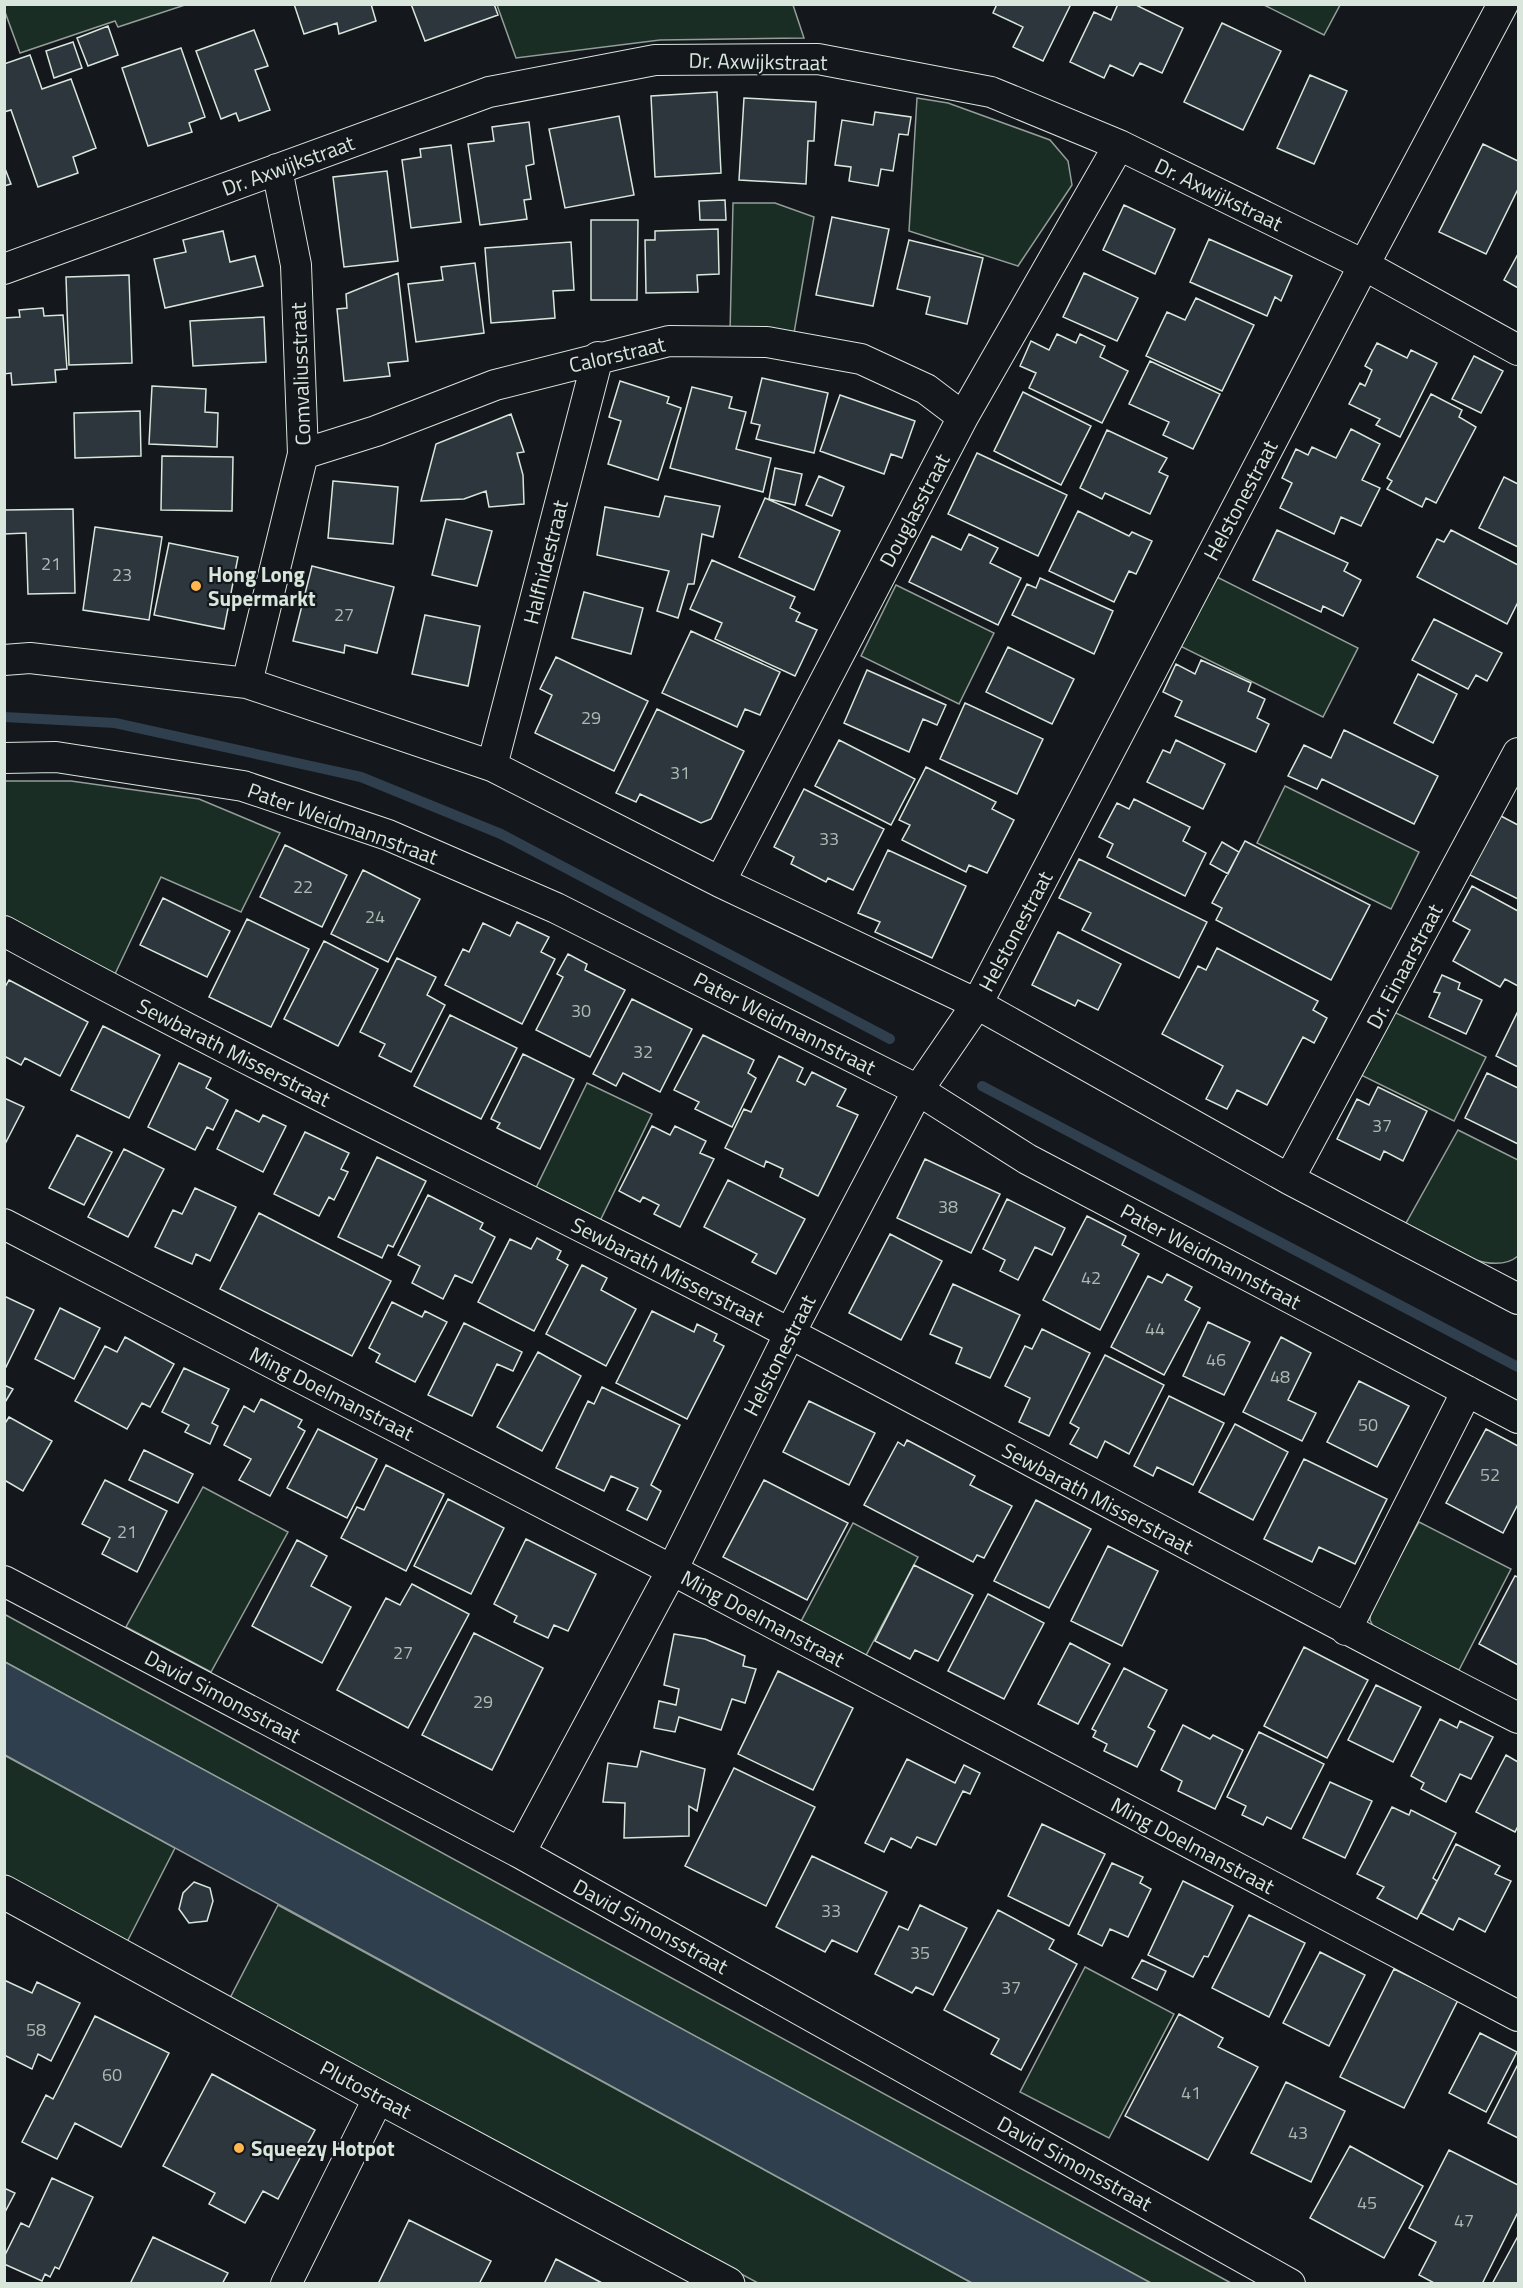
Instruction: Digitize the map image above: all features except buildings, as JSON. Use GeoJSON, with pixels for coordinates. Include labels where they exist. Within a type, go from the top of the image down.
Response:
{"type":"FeatureCollection","features":[{"type":"Feature","properties":{"kind":"street","name":"Helstonestraat"},"geometry":{"type":"LineString","coordinates":[[520,1853],[672,1570],[790,1333],[918,1090],[977,1004],[1503,4]]}},
{"type":"Feature","properties":{"kind":"street","name":"Dr. Axwijkstraat"},"geometry":{"type":"LineString","coordinates":[[4,269],[489,92],[655,60],[819,59],[991,92],[1119,145],[1364,265],[1518,350]]}},
{"type":"Feature","properties":{"kind":"street","name":"Douglasstraat"},"geometry":{"type":"LineString","coordinates":[[720,882],[963,417],[1119,145]]}},
{"type":"Feature","properties":{"kind":"street","name":"Comvaliusstraat"},"geometry":{"type":"LineString","coordinates":[[247,683],[303,454],[296,265],[277,169]]}},
{"type":"Feature","properties":{"kind":"street","name":"Calorstraat"},"geometry":{"type":"LineString","coordinates":[[303,454],[376,431],[495,385],[598,357],[669,341],[766,342],[861,359],[926,389],[963,417]]}},
{"type":"Feature","properties":{"kind":"street","name":"Halfhidestraat"},"geometry":{"type":"LineString","coordinates":[[492,766],[598,357]]}},
{"type":"Feature","properties":{"kind":"street"},"geometry":{"type":"LineString","coordinates":[[4,660],[30,658],[247,683],[492,766],[720,882],[977,1004],[1289,1179],[1518,1299]]}},
{"type":"Feature","properties":{"kind":"street","name":"Dr. Einaarstraat"},"geometry":{"type":"LineString","coordinates":[[1289,1179],[1518,753]]}},
{"type":"Feature","properties":{"kind":"street","name":"Pater Weidmannstraat"},"geometry":{"type":"LineString","coordinates":[[4,758],[56,757],[243,786],[388,835],[556,908],[918,1090],[1027,1159],[1518,1418]]}},
{"type":"Feature","properties":{"kind":"street","name":"Sewbarath Misserstraat"},"geometry":{"type":"LineString","coordinates":[[4,931],[119,994],[790,1333],[1346,1630],[1518,1718]]}},
{"type":"Feature","properties":{"kind":"street","name":"Ming Doelmanstraat"},"geometry":{"type":"LineString","coordinates":[[4,1224],[672,1570],[1518,2016]]}},
{"type":"Feature","properties":{"kind":"street"},"geometry":{"type":"LineString","coordinates":[[1346,1630],[1467,1391]]}},
{"type":"Feature","properties":{"kind":"street","name":"David Simonsstraat"},"geometry":{"type":"LineString","coordinates":[[4,1581],[520,1853],[1290,2283]]}},
{"type":"Feature","properties":{"kind":"street","name":"Plutostraat"},"geometry":{"type":"LineString","coordinates":[[4,1892],[379,2097],[728,2283]]}},
{"type":"Feature","properties":{"kind":"street"},"geometry":{"type":"LineString","coordinates":[[286,2283],[379,2097]]}},
{"type":"Feature","properties":{"kind":"green space"},"geometry":{"type":"Polygon","coordinates":[[[5,4],[185,5],[118,27],[115,21],[20,53],[5,12],[5,4]]]}},
{"type":"Feature","properties":{"kind":"green space"},"geometry":{"type":"Polygon","coordinates":[[[1340,4],[1324,35],[1264,5],[1340,4]]]}},
{"type":"Feature","properties":{"kind":"green space"},"geometry":{"type":"Polygon","coordinates":[[[497,5],[793,5],[804,38],[660,40],[516,58],[497,5]]]}},
{"type":"Feature","properties":{"kind":"green space"},"geometry":{"type":"Polygon","coordinates":[[[917,98],[948,103],[1050,140],[1068,161],[1072,185],[1018,266],[909,231],[917,98]]]}},
{"type":"Feature","properties":{"kind":"green space"},"geometry":{"type":"Polygon","coordinates":[[[733,203],[775,203],[814,217],[793,339],[730,333],[733,203]]]}},
{"type":"Feature","properties":{"kind":"green space"},"geometry":{"type":"Polygon","coordinates":[[[1207,572],[1358,648],[1323,717],[1172,642],[1207,572]]]}},
{"type":"Feature","properties":{"kind":"green space"},"geometry":{"type":"Polygon","coordinates":[[[896,585],[994,633],[959,704],[861,656],[896,585]]]}},
{"type":"Feature","properties":{"kind":"green space"},"geometry":{"type":"Polygon","coordinates":[[[4,781],[71,781],[199,799],[280,833],[241,912],[161,877],[114,976],[5,919],[4,781]]]}},
{"type":"Feature","properties":{"kind":"green space"},"geometry":{"type":"Polygon","coordinates":[[[1285,786],[1419,852],[1391,909],[1257,843],[1285,786]]]}},
{"type":"Feature","properties":{"kind":"green space"},"geometry":{"type":"Polygon","coordinates":[[[1394,1012],[1486,1057],[1454,1121],[1361,1075],[1394,1012]]]}},
{"type":"Feature","properties":{"kind":"green space"},"geometry":{"type":"Polygon","coordinates":[[[587,1083],[652,1114],[598,1225],[533,1194],[587,1083]]]}},
{"type":"Feature","properties":{"kind":"green space"},"geometry":{"type":"Polygon","coordinates":[[[1458,1130],[1518,1160],[1518,1256],[1506,1262],[1492,1263],[1461,1255],[1405,1225],[1458,1130]]]}},
{"type":"Feature","properties":{"kind":"green space"},"geometry":{"type":"Polygon","coordinates":[[[203,1487],[288,1532],[211,1672],[126,1627],[203,1487]]]}},
{"type":"Feature","properties":{"kind":"green space"},"geometry":{"type":"Polygon","coordinates":[[[1419,1522],[1511,1569],[1459,1670],[1375,1630],[1370,1620],[1371,1609],[1419,1522]]]}},
{"type":"Feature","properties":{"kind":"green space"},"geometry":{"type":"Polygon","coordinates":[[[853,1523],[918,1557],[863,1661],[798,1627],[853,1523]]]}},
{"type":"Feature","properties":{"kind":"green space"},"geometry":{"type":"Polygon","coordinates":[[[4,1614],[1231,2283],[1150,2283],[5,1662],[4,1614]]]}},
{"type":"Feature","properties":{"kind":"green space"},"geometry":{"type":"Polygon","coordinates":[[[4,1755],[175,1848],[127,1942],[5,1875],[4,1755]]]}},
{"type":"Feature","properties":{"kind":"green space"},"geometry":{"type":"Polygon","coordinates":[[[278,1905],[972,2283],[758,2283],[229,2000],[278,1905]]]}},
{"type":"Feature","properties":{"kind":"green space"},"geometry":{"type":"Polygon","coordinates":[[[1085,1967],[1174,2014],[1109,2138],[1020,2092],[1085,1967]]]}},
{"type":"Feature","properties":{"kind":"water"},"geometry":{"type":"Polygon","coordinates":[[[4,1662],[1151,2283],[972,2283],[5,1755],[4,1662]]]}},
{"type":"Feature","properties":{"kind":"waterway"},"geometry":{"type":"LineString","coordinates":[[4,717],[115,723],[361,777],[501,834],[890,1039]]}},
{"type":"Feature","properties":{"kind":"waterway"},"geometry":{"type":"LineString","coordinates":[[982,1086],[1518,1367]]}},
{"type":"Feature","properties":{"kind":"place","name":"Hong Long Supermarkt"},"geometry":{"type":"Point","coordinates":[196,586]}},
{"type":"Feature","properties":{"kind":"place","name":"Squeezy Hotpot"},"geometry":{"type":"Point","coordinates":[239,2148]}}]}
